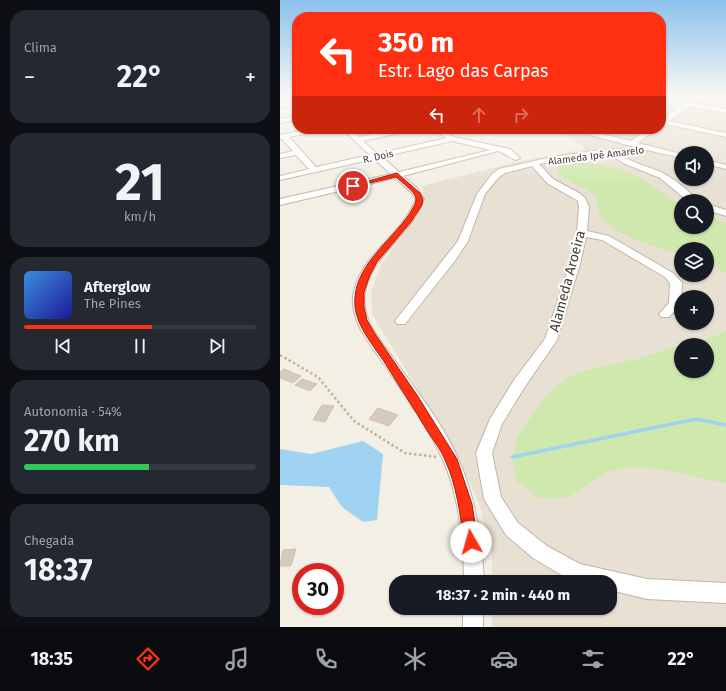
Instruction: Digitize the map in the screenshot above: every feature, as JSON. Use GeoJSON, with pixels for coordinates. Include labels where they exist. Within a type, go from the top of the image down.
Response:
{"type":"FeatureCollection","features":[{"type":"Feature","properties":{"kind":"street"},"geometry":{"type":"LineString","coordinates":[[683,126],[726,135]]}},
{"type":"Feature","properties":{"kind":"street"},"geometry":{"type":"LineString","coordinates":[[282,136],[293,134]]}},
{"type":"Feature","properties":{"kind":"street"},"geometry":{"type":"LineString","coordinates":[[350,134],[418,194],[420,199],[419,205],[409,220],[374,261],[368,271],[359,292],[359,307],[362,320],[371,335],[451,459],[466,504],[474,575]]}},
{"type":"Feature","properties":{"kind":"street"},"geometry":{"type":"LineString","coordinates":[[357,140],[385,134]]}},
{"type":"Feature","properties":{"kind":"street"},"geometry":{"type":"LineString","coordinates":[[444,134],[452,139],[507,151],[516,158]]}},
{"type":"Feature","properties":{"kind":"street"},"geometry":{"type":"LineString","coordinates":[[592,134],[646,148]]}},
{"type":"Feature","properties":{"kind":"street"},"geometry":{"type":"LineString","coordinates":[[632,144],[646,134]]}},
{"type":"Feature","properties":{"kind":"street"},"geometry":{"type":"LineString","coordinates":[[282,136],[314,170]]}},
{"type":"Feature","properties":{"kind":"street","name":"R. Dois"},"geometry":{"type":"LineString","coordinates":[[280,178],[452,139]]}},
{"type":"Feature","properties":{"kind":"street","name":"Alameda Ipê Amarelo"},"geometry":{"type":"LineString","coordinates":[[402,321],[450,260],[458,247],[481,194],[494,176],[502,171],[572,156],[646,148],[674,154]]}},
{"type":"Feature","properties":{"kind":"street"},"geometry":{"type":"LineString","coordinates":[[280,202],[397,175],[496,149]]}},
{"type":"Feature","properties":{"kind":"street"},"geometry":{"type":"LineString","coordinates":[[280,156],[298,152]]}},
{"type":"Feature","properties":{"kind":"street"},"geometry":{"type":"LineString","coordinates":[[612,152],[620,160],[670,181],[686,194]]}},
{"type":"Feature","properties":{"kind":"street","name":"Alameda Aroeira"},"geometry":{"type":"LineString","coordinates":[[534,163],[550,181],[576,195],[582,200],[584,207],[582,233],[575,264],[551,340],[519,384],[495,423],[484,453],[493,499],[512,529],[540,552],[578,573],[647,589],[726,593]]}},
{"type":"Feature","properties":{"kind":"street"},"geometry":{"type":"LineString","coordinates":[[714,164],[726,167]]}},
{"type":"Feature","properties":{"kind":"street"},"geometry":{"type":"LineString","coordinates":[[714,209],[726,213]]}},
{"type":"Feature","properties":{"kind":"street"},"geometry":{"type":"LineString","coordinates":[[582,233],[605,238],[669,275],[676,282],[675,304],[665,314]]}},
{"type":"Feature","properties":{"kind":"street"},"geometry":{"type":"LineString","coordinates":[[473,615],[473,627]]}},
{"type":"Feature","properties":{"kind":"path"},"geometry":{"type":"LineString","coordinates":[[280,356],[318,377],[354,421],[405,453],[451,459]]}},
{"type":"Feature","properties":{"kind":"shaded area"},"geometry":{"type":"Polygon","coordinates":[[[666,126],[726,126],[726,627],[492,627],[492,615],[617,615],[617,575],[492,575],[492,555],[480,506],[457,454],[372,314],[371,292],[381,265],[414,221],[425,203],[422,186],[521,161],[585,149],[566,134],[666,134],[666,126]]]}},
{"type":"Feature","properties":{"kind":"green space"},"geometry":{"type":"Polygon","coordinates":[[[566,163],[598,164],[628,172],[647,182],[674,201],[674,234],[714,234],[714,218],[726,223],[726,273],[714,267],[714,242],[674,242],[674,253],[649,245],[615,229],[601,216],[595,195],[557,173],[559,168],[566,163]]]}},
{"type":"Feature","properties":{"kind":"green space"},"geometry":{"type":"Polygon","coordinates":[[[726,331],[726,483],[672,471],[643,467],[630,467],[610,471],[566,497],[538,498],[517,481],[512,457],[518,436],[542,400],[556,386],[573,375],[594,368],[638,359],[674,347],[674,378],[714,378],[714,338],[708,338],[726,331]]]}},
{"type":"Feature","properties":{"kind":"water"},"geometry":{"type":"Polygon","coordinates":[[[363,441],[383,454],[377,520],[363,522],[342,507],[329,487],[280,485],[280,449],[311,454],[363,441]]]}},
{"type":"Feature","properties":{"kind":"building"},"geometry":{"type":"Polygon","coordinates":[[[284,369],[301,376],[293,383],[280,378],[280,372],[284,369]]]}},
{"type":"Feature","properties":{"kind":"building"},"geometry":{"type":"Polygon","coordinates":[[[302,379],[317,384],[310,391],[295,385],[302,379]]]}},
{"type":"Feature","properties":{"kind":"building"},"geometry":{"type":"Polygon","coordinates":[[[322,405],[334,406],[325,422],[313,420],[322,405]]]}},
{"type":"Feature","properties":{"kind":"building"},"geometry":{"type":"Polygon","coordinates":[[[378,408],[398,415],[389,426],[369,419],[378,408]]]}},
{"type":"Feature","properties":{"kind":"building"},"geometry":{"type":"Polygon","coordinates":[[[296,549],[291,566],[280,566],[283,550],[296,549]]]}},
{"type":"Feature","properties":{"kind":"waterway"},"geometry":{"type":"LineString","coordinates":[[512,457],[696,419],[726,425]]}},
{"type":"Feature","properties":{"kind":"route"},"geometry":{"type":"LineString","coordinates":[[353,186],[397,175],[418,194],[420,199],[419,205],[409,220],[374,261],[366,275],[359,292],[359,307],[362,320],[371,335],[451,459],[466,504],[471,542]]}}]}
